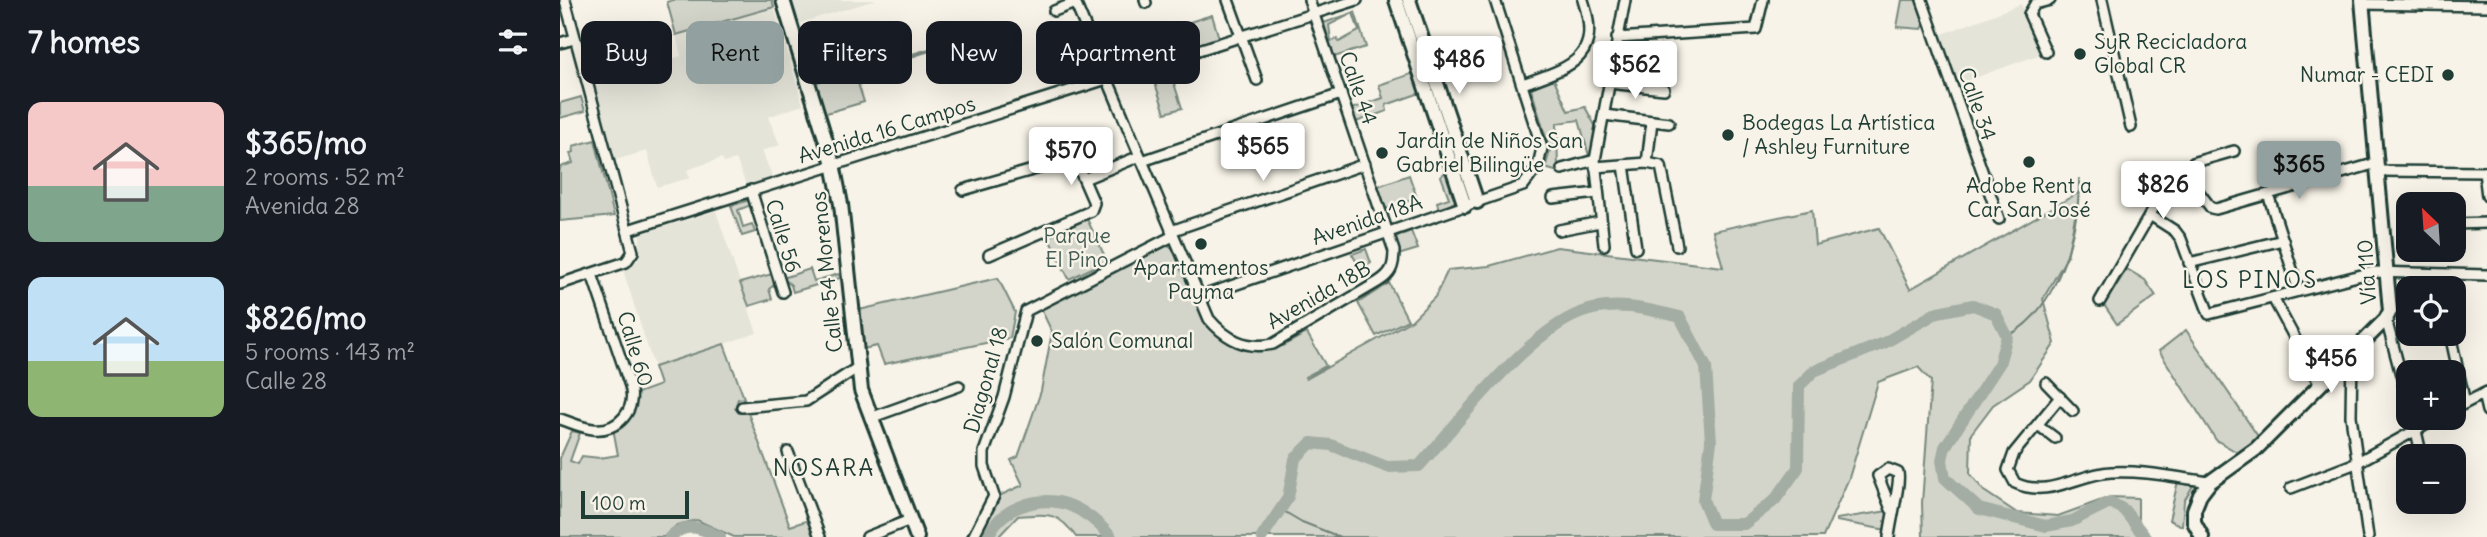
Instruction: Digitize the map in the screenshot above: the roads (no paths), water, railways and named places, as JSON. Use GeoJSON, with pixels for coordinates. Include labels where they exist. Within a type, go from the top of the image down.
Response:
{"type":"FeatureCollection","features":[{"type":"Feature","properties":{"kind":"main road","name":"Calle 54 Morenos"},"geometry":{"type":"LineString","coordinates":[[783,0],[833,164],[841,204],[857,368],[870,418],[917,537]]}},
{"type":"Feature","properties":{"kind":"main road"},"geometry":{"type":"LineString","coordinates":[[1396,0],[1471,204]]}},
{"type":"Feature","properties":{"kind":"main road"},"geometry":{"type":"LineString","coordinates":[[1409,0],[1471,204]]}},
{"type":"Feature","properties":{"kind":"main road","name":"Vía 110"},"geometry":{"type":"LineString","coordinates":[[2202,537],[2194,522],[2194,510],[2200,495],[2210,482],[2256,449],[2319,383],[2386,319],[2391,304],[2363,1]]}},
{"type":"Feature","properties":{"kind":"street"},"geometry":{"type":"LineString","coordinates":[[560,284],[631,258],[628,230],[565,0]]}},
{"type":"Feature","properties":{"kind":"street"},"geometry":{"type":"LineString","coordinates":[[1228,0],[1257,80]]}},
{"type":"Feature","properties":{"kind":"street","name":"Calle 44"},"geometry":{"type":"LineString","coordinates":[[1309,0],[1394,251],[1392,268]]}},
{"type":"Feature","properties":{"kind":"street","name":"Avenida 16 Campos"},"geometry":{"type":"LineString","coordinates":[[1200,50],[1357,0]]}},
{"type":"Feature","properties":{"kind":"street"},"geometry":{"type":"LineString","coordinates":[[1496,0],[1523,84],[1567,68],[1577,61],[1587,45],[1590,27],[1583,0]]}},
{"type":"Feature","properties":{"kind":"street"},"geometry":{"type":"LineString","coordinates":[[1604,245],[1595,164],[1625,0]]}},
{"type":"Feature","properties":{"kind":"street"},"geometry":{"type":"LineString","coordinates":[[1617,38],[1756,29],[1763,0]]}},
{"type":"Feature","properties":{"kind":"street","name":"Calle 34"},"geometry":{"type":"LineString","coordinates":[[1922,0],[2000,219]]}},
{"type":"Feature","properties":{"kind":"street"},"geometry":{"type":"LineString","coordinates":[[2046,52],[2030,10],[2035,4],[2050,0]]}},
{"type":"Feature","properties":{"kind":"street"},"geometry":{"type":"LineString","coordinates":[[2102,0],[2131,127]]}},
{"type":"Feature","properties":{"kind":"street"},"geometry":{"type":"LineString","coordinates":[[1054,11],[1074,1]]}},
{"type":"Feature","properties":{"kind":"street","name":"Avenida 18B"},"geometry":{"type":"LineString","coordinates":[[1074,1],[1083,21]]}},
{"type":"Feature","properties":{"kind":"street"},"geometry":{"type":"LineString","coordinates":[[2363,1],[2487,6]]}},
{"type":"Feature","properties":{"kind":"street"},"geometry":{"type":"LineString","coordinates":[[560,43],[574,38]]}},
{"type":"Feature","properties":{"kind":"street"},"geometry":{"type":"LineString","coordinates":[[1608,83],[1664,89]]}},
{"type":"Feature","properties":{"kind":"street","name":"Avenida 16 Campos"},"geometry":{"type":"LineString","coordinates":[[628,230],[1096,84]]}},
{"type":"Feature","properties":{"kind":"street","name":"Avenida 18B"},"geometry":{"type":"LineString","coordinates":[[1111,84],[1209,319],[1228,338],[1239,343],[1264,346],[1273,344],[1378,282],[1392,268]]}},
{"type":"Feature","properties":{"kind":"street","name":"Avenida 18A"},"geometry":{"type":"LineString","coordinates":[[1199,297],[1523,186],[1538,166],[1542,148],[1523,84]]}},
{"type":"Feature","properties":{"kind":"street"},"geometry":{"type":"LineString","coordinates":[[1084,180],[1141,158],[1341,94]]}},
{"type":"Feature","properties":{"kind":"street"},"geometry":{"type":"LineString","coordinates":[[1604,115],[1669,123]]}},
{"type":"Feature","properties":{"kind":"street"},"geometry":{"type":"LineString","coordinates":[[1647,163],[1652,121]]}},
{"type":"Feature","properties":{"kind":"street"},"geometry":{"type":"LineString","coordinates":[[2100,301],[2170,180],[2195,162],[2234,151]]}},
{"type":"Feature","properties":{"kind":"street"},"geometry":{"type":"LineString","coordinates":[[963,190],[1074,160],[1094,203],[1093,209],[989,255]]}},
{"type":"Feature","properties":{"kind":"street"},"geometry":{"type":"LineString","coordinates":[[1562,169],[1595,164],[1647,163],[1661,166],[1677,246]]}},
{"type":"Feature","properties":{"kind":"street"},"geometry":{"type":"LineString","coordinates":[[1172,233],[1365,164]]}},
{"type":"Feature","properties":{"kind":"street"},"geometry":{"type":"LineString","coordinates":[[1624,165],[1636,248]]}},
{"type":"Feature","properties":{"kind":"street"},"geometry":{"type":"LineString","coordinates":[[2182,170],[2211,208],[2216,209],[2378,167],[2486,172],[2487,196]]}},
{"type":"Feature","properties":{"kind":"street","name":"Calle 56"},"geometry":{"type":"LineString","coordinates":[[751,190],[783,292]]}},
{"type":"Feature","properties":{"kind":"street"},"geometry":{"type":"LineString","coordinates":[[1553,198],[1597,193]]}},
{"type":"Feature","properties":{"kind":"street"},"geometry":{"type":"LineString","coordinates":[[2268,194],[2299,291]]}},
{"type":"Feature","properties":{"kind":"street"},"geometry":{"type":"LineString","coordinates":[[2150,215],[2175,231],[2209,314],[2373,272],[2487,275]]}},
{"type":"Feature","properties":{"kind":"street"},"geometry":{"type":"LineString","coordinates":[[1559,230],[1600,222]]}},
{"type":"Feature","properties":{"kind":"street"},"geometry":{"type":"LineString","coordinates":[[2466,224],[2487,223]]}},
{"type":"Feature","properties":{"kind":"street","name":"Diagonal 18"},"geometry":{"type":"LineString","coordinates":[[973,537],[994,496],[984,466],[984,452],[1004,397],[1026,311],[1172,233]]}},
{"type":"Feature","properties":{"kind":"street"},"geometry":{"type":"LineString","coordinates":[[2189,263],[2283,240]]}},
{"type":"Feature","properties":{"kind":"street","name":"Calle 60"},"geometry":{"type":"LineString","coordinates":[[560,419],[591,429],[611,426],[628,412],[632,392],[592,274]]}},
{"type":"Feature","properties":{"kind":"street"},"geometry":{"type":"LineString","coordinates":[[2273,298],[2319,383]]}},
{"type":"Feature","properties":{"kind":"street"},"geometry":{"type":"LineString","coordinates":[[2386,319],[2397,360]]}},
{"type":"Feature","properties":{"kind":"street"},"geometry":{"type":"LineString","coordinates":[[2351,352],[2351,416],[2368,537]]}},
{"type":"Feature","properties":{"kind":"street"},"geometry":{"type":"LineString","coordinates":[[741,407],[806,401],[857,368]]}},
{"type":"Feature","properties":{"kind":"street"},"geometry":{"type":"LineString","coordinates":[[2046,383],[2073,411]]}},
{"type":"Feature","properties":{"kind":"street"},"geometry":{"type":"LineString","coordinates":[[870,418],[959,386]]}},
{"type":"Feature","properties":{"kind":"street"},"geometry":{"type":"LineString","coordinates":[[2466,402],[2485,393],[2487,411]]}},
{"type":"Feature","properties":{"kind":"street"},"geometry":{"type":"LineString","coordinates":[[2060,397],[2010,461],[2008,470],[2012,479],[2023,486],[2036,489],[2110,472],[2210,482]]}},
{"type":"Feature","properties":{"kind":"street"},"geometry":{"type":"LineString","coordinates":[[2038,425],[2054,438]]}},
{"type":"Feature","properties":{"kind":"street"},"geometry":{"type":"LineString","coordinates":[[2291,488],[2356,463],[2416,431],[2419,444]]}},
{"type":"Feature","properties":{"kind":"street"},"geometry":{"type":"LineString","coordinates":[[788,452],[820,537]]}},
{"type":"Feature","properties":{"kind":"street"},"geometry":{"type":"LineString","coordinates":[[1889,537],[1891,509]]}},
{"type":"Feature","properties":{"kind":"street"},"geometry":{"type":"LineString","coordinates":[[867,537],[910,520]]}},
{"type":"Feature","properties":{"kind":"waterway"},"geometry":{"type":"LineString","coordinates":[[2007,336],[2039,309],[2062,268],[2075,222],[2079,179]]}},
{"type":"Feature","properties":{"kind":"waterway"},"geometry":{"type":"LineString","coordinates":[[1262,537],[1288,498],[1295,459],[1311,443],[1331,445],[1387,467],[1419,466],[1495,380],[1538,340],[1559,324],[1580,313],[1617,306],[1680,317],[1706,367],[1711,442],[1703,500],[1713,524],[1744,524],[1775,500],[1798,468],[1799,386],[1814,371],[1884,343],[1938,312],[1973,305],[1996,314],[2007,336],[1999,364],[1945,447],[1942,460],[1945,478],[1979,509],[2046,526],[2072,521],[2110,502],[2124,510],[2145,537]]}},
{"type":"Feature","properties":{"kind":"waterway"},"geometry":{"type":"LineString","coordinates":[[988,537],[996,522],[1009,512],[1045,501],[1058,502],[1080,510],[1111,537]]}},
{"type":"Feature","properties":{"kind":"waterway"},"geometry":{"type":"LineString","coordinates":[[1280,509],[1302,522],[1340,537]]}},
{"type":"Feature","properties":{"kind":"waterway"},"geometry":{"type":"LineString","coordinates":[[670,537],[688,528],[700,529],[720,537]]}},
{"type":"Feature","properties":{"kind":"place","name":"SyR Recicladora Global CR"},"geometry":{"type":"Point","coordinates":[2080,54]}},
{"type":"Feature","properties":{"kind":"place","name":"Numar - CEDI"},"geometry":{"type":"Point","coordinates":[2448,75]}},
{"type":"Feature","properties":{"kind":"place","name":"Bodegas La Artística / Ashley Furniture"},"geometry":{"type":"Point","coordinates":[1728,135]}},
{"type":"Feature","properties":{"kind":"place","name":"Jardín de Niños San Gabriel Bilingüe"},"geometry":{"type":"Point","coordinates":[1382,153]}},
{"type":"Feature","properties":{"kind":"place","name":"Adobe Rent a Car San José"},"geometry":{"type":"Point","coordinates":[2029,162]}},
{"type":"Feature","properties":{"kind":"place","name":"Apartamentos Payma"},"geometry":{"type":"Point","coordinates":[1201,244]}},
{"type":"Feature","properties":{"kind":"place","name":"Salón Comunal"},"geometry":{"type":"Point","coordinates":[1037,341]}},
{"type":"Feature","properties":{"kind":"district","name":"LOS PINOS"},"geometry":{"type":"Point","coordinates":[2250,280]}},
{"type":"Feature","properties":{"kind":"district","name":"NOSARA"},"geometry":{"type":"Point","coordinates":[824,468]}},
{"type":"Feature","properties":{"kind":"park label","name":"Parque El Pino"},"geometry":{"type":"Point","coordinates":[1077,248]}}]}
